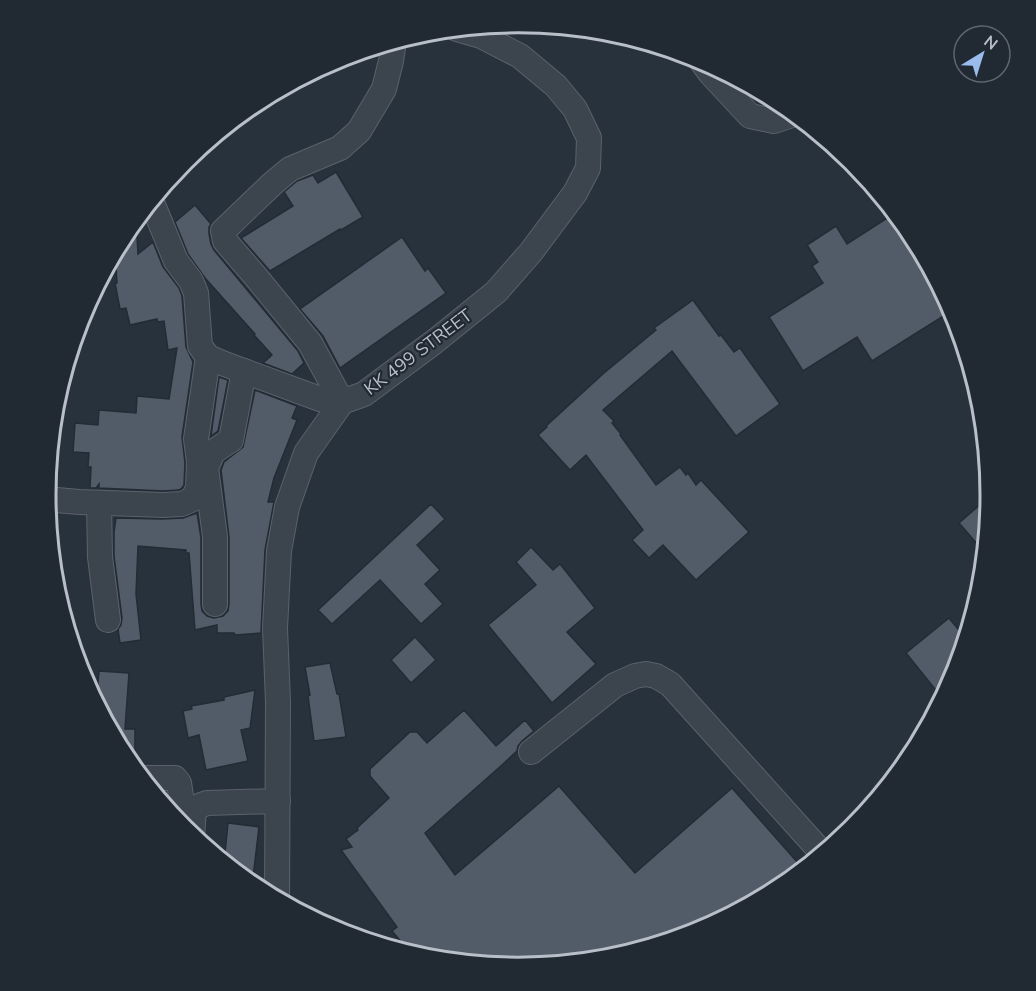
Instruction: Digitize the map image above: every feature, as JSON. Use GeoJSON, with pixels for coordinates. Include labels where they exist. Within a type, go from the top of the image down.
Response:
{"type":"FeatureCollection","features":[{"type":"Feature","properties":{"kind":"street","name":"KK 499 STREET"},"geometry":{"type":"LineString","coordinates":[[277,890],[278,702],[275,628],[279,551],[286,507],[306,453],[342,402],[364,394],[496,292],[537,244],[575,193],[588,168],[589,138],[575,109],[556,86],[520,56],[478,35]]}},
{"type":"Feature","properties":{"kind":"street"},"geometry":{"type":"LineString","coordinates":[[342,402],[310,343],[225,242],[223,231],[290,170],[340,148],[359,130],[384,89],[392,51]]}},
{"type":"Feature","properties":{"kind":"street"},"geometry":{"type":"LineString","coordinates":[[713,77],[750,116],[774,120],[784,117]]}},
{"type":"Feature","properties":{"kind":"street"},"geometry":{"type":"LineString","coordinates":[[155,209],[176,261],[191,281],[196,293],[200,346],[208,357],[320,399],[342,402]]}},
{"type":"Feature","properties":{"kind":"street"},"geometry":{"type":"LineString","coordinates":[[56,500],[182,504],[193,499],[198,488],[199,462],[196,439],[208,357]]}},
{"type":"Feature","properties":{"kind":"street"},"geometry":{"type":"LineString","coordinates":[[215,604],[215,537],[206,468],[213,452],[231,440],[244,371]]}},
{"type":"Feature","properties":{"kind":"street"},"geometry":{"type":"LineString","coordinates":[[99,503],[100,557],[108,620]]}},
{"type":"Feature","properties":{"kind":"street"},"geometry":{"type":"LineString","coordinates":[[531,752],[615,685],[635,676],[646,674],[656,676],[670,684],[817,848]]}},
{"type":"Feature","properties":{"kind":"street"},"geometry":{"type":"LineString","coordinates":[[152,778],[174,778],[179,783],[183,809],[188,810],[207,803],[278,801]]}},
{"type":"Feature","properties":{"kind":"street"},"geometry":{"type":"LineString","coordinates":[[193,825],[194,809]]}},
{"type":"Feature","properties":{"kind":"building"},"geometry":{"type":"Polygon","coordinates":[[[336,172],[363,217],[270,271],[241,238],[293,206],[284,192],[297,181],[313,175],[318,183],[336,172]]]}},
{"type":"Feature","properties":{"kind":"building"},"geometry":{"type":"Polygon","coordinates":[[[195,205],[211,224],[209,234],[214,250],[298,351],[304,363],[292,374],[263,363],[272,355],[205,278],[188,254],[175,222],[195,205]]]}},
{"type":"Feature","properties":{"kind":"building"},"geometry":{"type":"Polygon","coordinates":[[[888,218],[919,264],[944,316],[872,361],[857,337],[803,371],[769,317],[823,283],[812,266],[818,262],[807,245],[836,226],[847,244],[888,218]]]}},
{"type":"Feature","properties":{"kind":"building"},"geometry":{"type":"Polygon","coordinates":[[[137,234],[138,254],[153,242],[163,267],[179,288],[182,296],[186,347],[193,362],[182,437],[185,463],[184,485],[179,490],[99,488],[99,484],[96,488],[90,488],[89,453],[73,452],[75,423],[98,425],[99,410],[136,413],[137,396],[169,399],[177,348],[168,350],[164,321],[158,322],[157,319],[130,325],[126,308],[120,309],[115,283],[117,283],[116,266],[137,234]]]}},
{"type":"Feature","properties":{"kind":"building"},"geometry":{"type":"Polygon","coordinates":[[[402,237],[425,271],[428,268],[446,293],[340,368],[323,336],[300,309],[402,237]]]}},
{"type":"Feature","properties":{"kind":"building"},"geometry":{"type":"Polygon","coordinates":[[[693,300],[719,336],[721,335],[734,352],[740,348],[780,404],[736,436],[672,351],[603,410],[614,421],[612,423],[656,485],[680,467],[686,475],[688,473],[696,485],[701,480],[749,532],[696,580],[663,545],[649,558],[632,540],[643,530],[586,455],[570,470],[538,435],[604,373],[656,330],[654,328],[693,300]]]}},
{"type":"Feature","properties":{"kind":"building"},"geometry":{"type":"Polygon","coordinates":[[[219,377],[228,380],[218,431],[211,436],[219,377]]]}},
{"type":"Feature","properties":{"kind":"building"},"geometry":{"type":"Polygon","coordinates":[[[255,390],[297,406],[292,418],[297,420],[274,478],[268,502],[274,502],[265,550],[261,633],[235,635],[234,633],[217,633],[217,625],[195,630],[189,553],[186,553],[186,550],[138,546],[136,594],[141,640],[120,643],[118,629],[122,618],[114,556],[116,518],[183,518],[197,513],[201,538],[202,611],[214,618],[223,616],[228,611],[229,537],[221,470],[224,462],[243,447],[255,390]]]}},
{"type":"Feature","properties":{"kind":"building"},"geometry":{"type":"Polygon","coordinates":[[[431,504],[445,519],[417,545],[440,570],[425,584],[443,604],[421,624],[380,580],[332,624],[318,610],[431,504]]]}},
{"type":"Feature","properties":{"kind":"building"},"geometry":{"type":"Polygon","coordinates":[[[980,505],[978,545],[959,523],[980,505]]]}},
{"type":"Feature","properties":{"kind":"building"},"geometry":{"type":"Polygon","coordinates":[[[531,547],[553,570],[560,564],[595,608],[567,632],[596,664],[552,703],[488,625],[536,585],[516,562],[531,547]]]}},
{"type":"Feature","properties":{"kind":"building"},"geometry":{"type":"Polygon","coordinates":[[[949,618],[960,631],[937,691],[906,653],[949,618]]]}},
{"type":"Feature","properties":{"kind":"building"},"geometry":{"type":"Polygon","coordinates":[[[415,637],[436,660],[411,683],[391,660],[415,637]]]}},
{"type":"Feature","properties":{"kind":"building"},"geometry":{"type":"Polygon","coordinates":[[[330,663],[337,694],[339,694],[346,737],[314,741],[305,667],[330,663]]]}},
{"type":"Feature","properties":{"kind":"building"},"geometry":{"type":"Polygon","coordinates":[[[99,671],[129,673],[125,729],[135,729],[135,755],[117,727],[98,687],[99,671]]]}},
{"type":"Feature","properties":{"kind":"building"},"geometry":{"type":"Polygon","coordinates":[[[255,690],[250,728],[241,730],[248,761],[206,770],[199,735],[188,738],[183,711],[192,709],[191,706],[224,700],[224,697],[255,690]]]}},
{"type":"Feature","properties":{"kind":"building"},"geometry":{"type":"Polygon","coordinates":[[[464,710],[496,746],[525,720],[534,731],[522,741],[517,751],[425,833],[455,875],[559,786],[635,873],[732,788],[798,863],[749,896],[695,923],[638,942],[608,949],[548,957],[518,958],[458,954],[402,943],[392,931],[397,927],[341,850],[352,847],[346,839],[389,798],[370,776],[370,769],[410,732],[417,732],[427,743],[464,710]]]}},
{"type":"Feature","properties":{"kind":"building"},"geometry":{"type":"Polygon","coordinates":[[[228,823],[259,827],[253,875],[225,853],[228,823]]]}}]}
